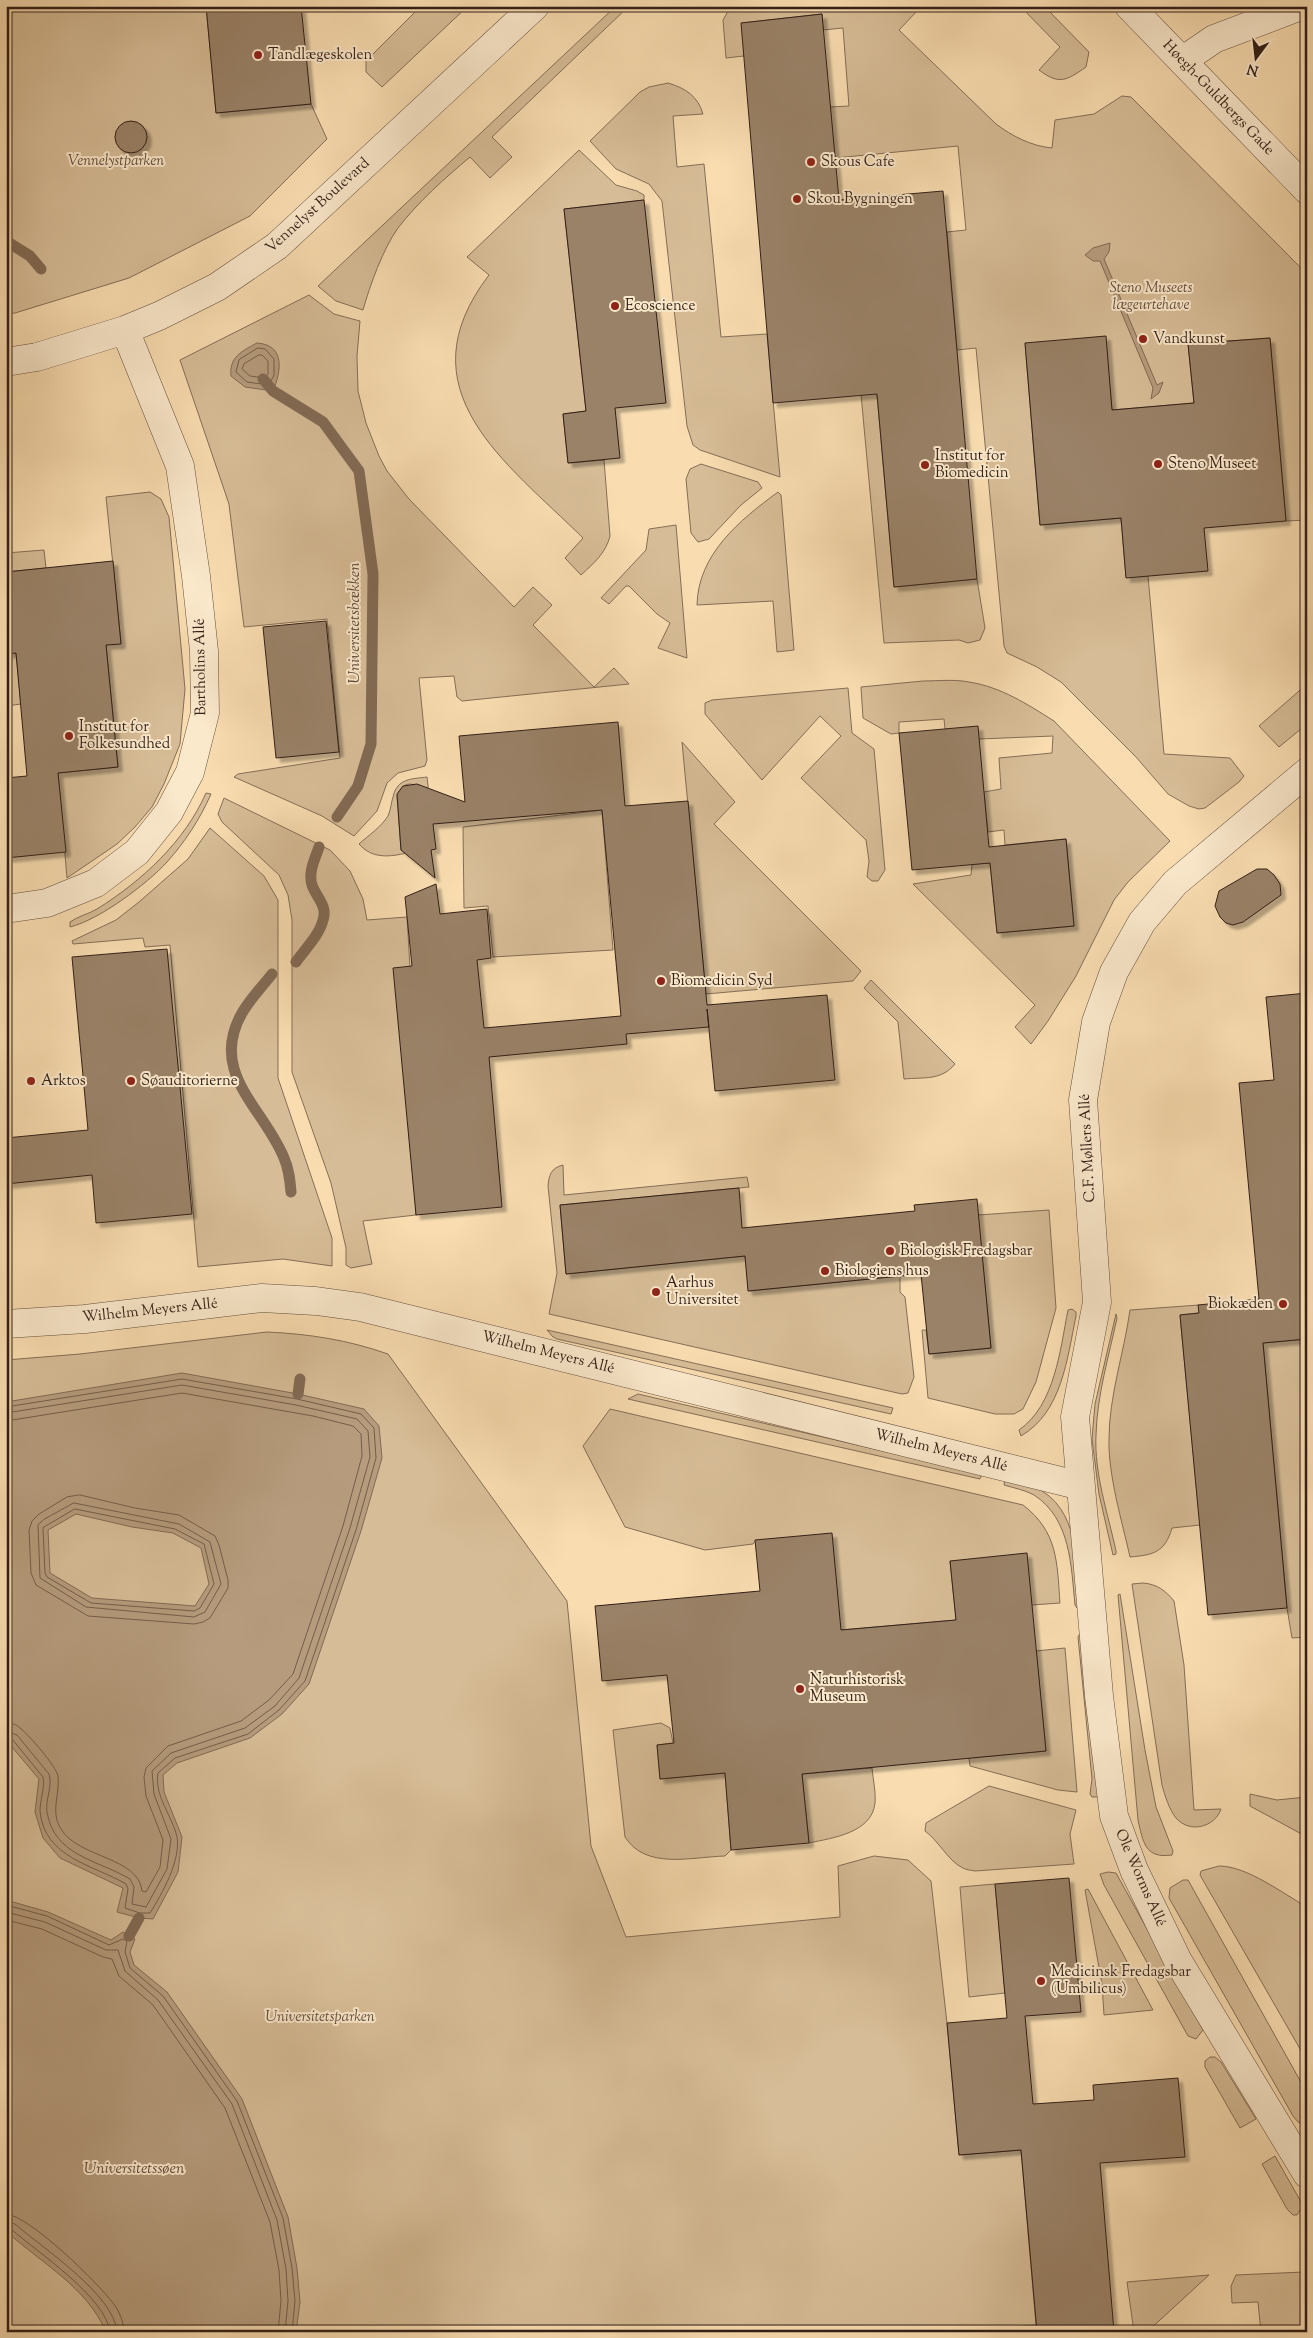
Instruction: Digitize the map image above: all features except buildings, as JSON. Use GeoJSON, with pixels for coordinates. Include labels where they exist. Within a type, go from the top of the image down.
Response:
{"type":"FeatureCollection","features":[{"type":"Feature","properties":{"kind":"street","name":"Vennelyst Boulevard"},"geometry":{"type":"LineString","coordinates":[[6,362],[37,357],[125,330],[159,316],[217,287],[277,246],[534,6]]}},
{"type":"Feature","properties":{"kind":"street","name":"Høegh-Guldbergs Gade"},"geometry":{"type":"LineString","coordinates":[[1129,6],[1307,190]]}},
{"type":"Feature","properties":{"kind":"street"},"geometry":{"type":"LineString","coordinates":[[1182,61],[1214,39],[1301,6]]}},
{"type":"Feature","properties":{"kind":"street","name":"Bartholins Allé"},"geometry":{"type":"LineString","coordinates":[[6,910],[47,903],[96,883],[137,852],[169,812],[190,772],[205,713],[201,623],[180,466],[125,330]]}},
{"type":"Feature","properties":{"kind":"street","name":"C.F. Møllers Allé"},"geometry":{"type":"LineString","coordinates":[[1081,1486],[1075,1417],[1097,1302],[1083,1100],[1096,1022],[1114,972],[1142,922],[1169,889],[1307,772]]}},
{"type":"Feature","properties":{"kind":"street","name":"Wilhelm Meyers Allé"},"geometry":{"type":"LineString","coordinates":[[6,1324],[85,1319],[262,1298],[316,1301],[360,1307],[1081,1486]]}},
{"type":"Feature","properties":{"kind":"street","name":"Ole Worms Allé"},"geometry":{"type":"LineString","coordinates":[[1081,1486],[1099,1696],[1114,1816],[1134,1870],[1178,1961],[1307,2174]]}},
{"type":"Feature","properties":{"kind":"green space","name":"Vennelystparken"},"geometry":{"type":"Polygon","coordinates":[[[6,6],[206,6],[216,113],[311,104],[327,139],[250,216],[129,278],[15,313],[6,314],[6,6]]]}},
{"type":"Feature","properties":{"kind":"green space"},"geometry":{"type":"Polygon","coordinates":[[[421,6],[468,6],[382,87],[366,72],[366,61],[421,6]]]}},
{"type":"Feature","properties":{"kind":"green space"},"geometry":{"type":"Polygon","coordinates":[[[616,6],[629,6],[492,137],[512,157],[490,178],[470,157],[432,191],[406,218],[392,237],[382,257],[363,310],[336,301],[318,286],[616,6]]]}},
{"type":"Feature","properties":{"kind":"green space","name":"Steno Museets lægeurtehave"},"geometry":{"type":"Polygon","coordinates":[[[731,6],[916,6],[919,9],[899,30],[996,124],[1022,140],[1044,147],[1052,148],[1055,120],[1094,114],[1122,96],[1131,97],[1307,274],[1307,520],[1286,521],[1270,338],[1188,344],[1194,403],[1112,410],[1107,359],[1025,343],[1040,525],[1121,518],[1126,577],[1148,576],[1164,754],[1230,758],[1244,776],[1205,808],[1199,809],[1189,806],[1168,794],[1136,757],[1061,682],[1037,667],[1007,653],[1004,646],[976,348],[957,350],[947,232],[966,230],[958,146],[835,158],[830,107],[849,106],[843,28],[823,30],[822,14],[742,23],[744,56],[726,58],[723,20],[731,6]]]}},
{"type":"Feature","properties":{"kind":"green space"},"geometry":{"type":"Polygon","coordinates":[[[1020,6],[1044,6],[1089,52],[1086,67],[1068,78],[1062,79],[1052,78],[1039,70],[1060,47],[1020,6]]]}},
{"type":"Feature","properties":{"kind":"green space"},"geometry":{"type":"Polygon","coordinates":[[[668,83],[680,87],[690,94],[698,102],[703,114],[673,116],[677,167],[704,164],[721,337],[767,334],[780,477],[700,450],[693,445],[687,426],[662,201],[649,184],[616,169],[590,141],[640,92],[649,87],[668,83]]]}},
{"type":"Feature","properties":{"kind":"green space"},"geometry":{"type":"Polygon","coordinates":[[[579,150],[616,185],[644,195],[644,200],[564,209],[586,411],[563,414],[568,463],[604,460],[610,536],[602,553],[581,575],[565,558],[583,538],[523,481],[496,452],[474,421],[460,389],[456,354],[465,316],[489,275],[467,257],[579,150]]]}},
{"type":"Feature","properties":{"kind":"green space"},"geometry":{"type":"Polygon","coordinates":[[[309,295],[334,314],[360,321],[357,356],[358,391],[366,423],[387,471],[409,499],[514,607],[533,587],[552,605],[533,625],[594,687],[614,668],[629,684],[462,701],[457,697],[454,676],[419,678],[427,760],[425,766],[398,773],[387,783],[377,811],[354,836],[322,816],[234,777],[238,774],[340,758],[327,619],[244,627],[229,504],[180,360],[309,295]]]}},
{"type":"Feature","properties":{"kind":"green space"},"geometry":{"type":"Polygon","coordinates":[[[873,350],[894,587],[977,579],[985,628],[980,640],[968,643],[959,640],[884,643],[857,351],[873,350]]]}},
{"type":"Feature","properties":{"kind":"green space"},"geometry":{"type":"Polygon","coordinates":[[[701,464],[758,482],[762,488],[741,505],[709,539],[698,542],[691,533],[686,479],[690,469],[701,464]]]}},
{"type":"Feature","properties":{"kind":"green space"},"geometry":{"type":"Polygon","coordinates":[[[150,492],[161,499],[169,517],[185,689],[180,744],[164,784],[152,807],[117,844],[67,878],[58,773],[118,767],[106,645],[121,643],[106,497],[150,492]]]}},
{"type":"Feature","properties":{"kind":"green space"},"geometry":{"type":"Polygon","coordinates":[[[778,492],[781,495],[794,650],[777,652],[773,601],[697,605],[699,587],[713,554],[749,514],[778,492]]]}},
{"type":"Feature","properties":{"kind":"green space"},"geometry":{"type":"Polygon","coordinates":[[[676,525],[687,658],[658,648],[670,623],[657,614],[629,586],[626,586],[609,604],[601,598],[646,550],[649,529],[676,525]]]}},
{"type":"Feature","properties":{"kind":"green space"},"geometry":{"type":"Polygon","coordinates":[[[44,550],[46,568],[6,572],[6,553],[44,550]]]}},
{"type":"Feature","properties":{"kind":"green space"},"geometry":{"type":"Polygon","coordinates":[[[16,653],[21,704],[6,706],[6,654],[16,653]]]}},
{"type":"Feature","properties":{"kind":"green space"},"geometry":{"type":"Polygon","coordinates":[[[952,680],[981,684],[1003,692],[1054,721],[1170,841],[1128,882],[1114,900],[1076,976],[1031,1044],[1015,1027],[1035,1005],[913,884],[971,875],[972,864],[990,863],[997,933],[1074,926],[1066,839],[1005,845],[1004,830],[988,832],[984,792],[1001,789],[999,758],[1052,753],[1053,736],[979,739],[945,729],[944,719],[899,722],[899,733],[891,734],[863,718],[861,687],[952,680]]]}},
{"type":"Feature","properties":{"kind":"green space"},"geometry":{"type":"Polygon","coordinates":[[[1307,684],[1307,724],[1279,747],[1259,726],[1307,684]]]}},
{"type":"Feature","properties":{"kind":"green space"},"geometry":{"type":"Polygon","coordinates":[[[848,688],[852,733],[874,749],[885,870],[878,881],[872,881],[867,877],[869,861],[866,840],[801,778],[841,736],[820,716],[762,780],[705,714],[705,703],[712,700],[848,688]]]}},
{"type":"Feature","properties":{"kind":"green space"},"geometry":{"type":"Polygon","coordinates":[[[682,742],[735,802],[714,824],[861,971],[853,981],[706,994],[682,742]]]}},
{"type":"Feature","properties":{"kind":"green space"},"geometry":{"type":"Polygon","coordinates":[[[427,777],[429,795],[420,788],[408,784],[400,790],[397,796],[401,850],[407,853],[381,856],[364,849],[359,844],[388,816],[398,786],[406,781],[427,777]]]}},
{"type":"Feature","properties":{"kind":"green space"},"geometry":{"type":"Polygon","coordinates":[[[206,793],[211,794],[192,830],[158,871],[108,909],[95,917],[70,927],[70,922],[94,911],[146,873],[186,827],[206,793]]]}},
{"type":"Feature","properties":{"kind":"green space"},"geometry":{"type":"Polygon","coordinates":[[[224,798],[330,850],[350,871],[363,899],[367,920],[407,917],[416,1215],[363,1221],[372,1264],[351,1268],[346,1265],[346,1248],[331,1183],[292,1072],[292,920],[288,895],[279,875],[222,822],[218,814],[224,798]]]}},
{"type":"Feature","properties":{"kind":"green space"},"geometry":{"type":"Polygon","coordinates":[[[602,810],[613,950],[493,957],[488,906],[464,908],[463,827],[602,810]]]}},
{"type":"Feature","properties":{"kind":"green space"},"geometry":{"type":"Polygon","coordinates":[[[210,828],[264,876],[278,900],[278,1078],[332,1238],[332,1266],[283,1259],[198,1267],[170,945],[145,947],[143,938],[73,944],[72,941],[116,920],[139,902],[188,859],[210,828]]]}},
{"type":"Feature","properties":{"kind":"green space"},"geometry":{"type":"Polygon","coordinates":[[[871,980],[955,1064],[950,1069],[938,1076],[904,1079],[898,1022],[864,988],[871,980]]]}},
{"type":"Feature","properties":{"kind":"green space"},"geometry":{"type":"Polygon","coordinates":[[[563,1165],[564,1195],[747,1177],[749,1187],[560,1205],[566,1274],[745,1256],[749,1291],[900,1276],[900,1292],[905,1297],[914,1377],[908,1393],[902,1394],[549,1314],[557,1273],[548,1186],[551,1172],[563,1165]]]}},
{"type":"Feature","properties":{"kind":"green space"},"geometry":{"type":"Polygon","coordinates":[[[1049,1210],[1056,1308],[1036,1382],[1023,1409],[1014,1414],[995,1414],[928,1398],[922,1330],[926,1330],[929,1354],[991,1348],[978,1215],[1049,1210]]]}},
{"type":"Feature","properties":{"kind":"green space"},"geometry":{"type":"Polygon","coordinates":[[[1199,1305],[1199,1313],[1180,1315],[1200,1525],[1172,1528],[1166,1542],[1157,1551],[1146,1555],[1130,1557],[1113,1483],[1109,1439],[1111,1407],[1130,1310],[1199,1305]]]}},
{"type":"Feature","properties":{"kind":"green space"},"geometry":{"type":"Polygon","coordinates":[[[1072,1309],[1076,1312],[1076,1316],[1065,1367],[1054,1399],[1046,1413],[1035,1426],[1021,1436],[1019,1430],[1041,1406],[1048,1392],[1054,1376],[1068,1310],[1072,1309]]]}},
{"type":"Feature","properties":{"kind":"green space"},"geometry":{"type":"Polygon","coordinates":[[[1116,1314],[1117,1318],[1101,1390],[1096,1435],[1099,1479],[1116,1551],[1116,1554],[1113,1555],[1099,1494],[1092,1439],[1095,1404],[1116,1314]]]}},
{"type":"Feature","properties":{"kind":"green space"},"geometry":{"type":"Polygon","coordinates":[[[547,1330],[893,1408],[891,1414],[557,1339],[547,1330]]]}},
{"type":"Feature","properties":{"kind":"green space","name":"Universitetsparken"},"geometry":{"type":"Polygon","coordinates":[[[267,1332],[329,1339],[388,1354],[567,1601],[591,1846],[626,1937],[840,1917],[838,1866],[874,1856],[908,1860],[931,1881],[959,2155],[1021,2150],[1036,2325],[957,2332],[6,2332],[6,1360],[80,1354],[267,1332]]]}},
{"type":"Feature","properties":{"kind":"green space"},"geometry":{"type":"Polygon","coordinates":[[[1307,1339],[1307,1637],[1292,1638],[1287,1608],[1263,1343],[1307,1339]]]}},
{"type":"Feature","properties":{"kind":"green space"},"geometry":{"type":"Polygon","coordinates":[[[638,1394],[982,1474],[980,1479],[628,1399],[638,1394]]]}},
{"type":"Feature","properties":{"kind":"green space"},"geometry":{"type":"Polygon","coordinates":[[[610,1409],[1023,1505],[1035,1515],[1043,1526],[1054,1549],[1060,1603],[1032,1605],[950,1561],[956,1620],[841,1630],[756,1540],[753,1544],[705,1550],[625,1527],[583,1446],[610,1409]]]}},
{"type":"Feature","properties":{"kind":"green space"},"geometry":{"type":"Polygon","coordinates":[[[1005,1479],[1034,1487],[1049,1496],[1060,1508],[1068,1523],[1073,1539],[1080,1607],[1077,1608],[1075,1605],[1067,1544],[1055,1517],[1046,1505],[1034,1495],[1004,1485],[1005,1479]]]}},
{"type":"Feature","properties":{"kind":"green space"},"geometry":{"type":"Polygon","coordinates":[[[1143,1583],[1161,1589],[1174,1601],[1184,1665],[1194,1810],[1221,1809],[1213,1820],[1202,1826],[1188,1826],[1176,1818],[1169,1807],[1162,1785],[1132,1584],[1143,1583]]]}},
{"type":"Feature","properties":{"kind":"green space"},"geometry":{"type":"Polygon","coordinates":[[[1120,1594],[1156,1807],[1173,1851],[1172,1855],[1163,1856],[1156,1854],[1147,1847],[1138,1820],[1118,1595],[1120,1594]]]}},
{"type":"Feature","properties":{"kind":"green space"},"geometry":{"type":"Polygon","coordinates":[[[1080,1633],[1099,1797],[1092,1797],[1090,1794],[1092,1779],[1078,1637],[1080,1633]]]}},
{"type":"Feature","properties":{"kind":"green space"},"geometry":{"type":"Polygon","coordinates":[[[1065,1648],[1077,1792],[1058,1790],[970,1766],[969,1758],[1046,1751],[1036,1651],[1065,1648]]]}},
{"type":"Feature","properties":{"kind":"green space"},"geometry":{"type":"Polygon","coordinates":[[[1307,1652],[1307,1837],[1250,1806],[1250,1794],[1277,1800],[1306,1797],[1302,1653],[1307,1652]]]}},
{"type":"Feature","properties":{"kind":"green space"},"geometry":{"type":"Polygon","coordinates":[[[661,1723],[670,1728],[673,1743],[657,1745],[660,1779],[725,1773],[731,1850],[725,1856],[684,1859],[657,1858],[645,1854],[634,1847],[625,1837],[613,1730],[661,1723]]]}},
{"type":"Feature","properties":{"kind":"green space"},"geometry":{"type":"Polygon","coordinates":[[[872,1768],[875,1803],[867,1821],[859,1828],[850,1832],[809,1843],[802,1774],[872,1768]]]}},
{"type":"Feature","properties":{"kind":"green space"},"geometry":{"type":"Polygon","coordinates":[[[989,1786],[1076,1810],[1070,1834],[1074,1864],[975,1871],[964,1869],[953,1861],[925,1831],[926,1823],[989,1786]]]}},
{"type":"Feature","properties":{"kind":"green space"},"geometry":{"type":"Polygon","coordinates":[[[1219,1866],[1230,1867],[1253,1875],[1307,1907],[1307,2061],[1200,1875],[1201,1871],[1219,1866]]]}},
{"type":"Feature","properties":{"kind":"green space"},"geometry":{"type":"Polygon","coordinates":[[[1116,1873],[1203,2030],[1196,2039],[1188,2036],[1104,1885],[1100,1874],[1116,1873]]]}},
{"type":"Feature","properties":{"kind":"green space"},"geometry":{"type":"Polygon","coordinates":[[[1183,1880],[1188,1880],[1307,2093],[1307,2122],[1304,2124],[1298,2122],[1293,2116],[1169,1898],[1170,1888],[1183,1880]]]}},
{"type":"Feature","properties":{"kind":"green space"},"geometry":{"type":"Polygon","coordinates":[[[995,1884],[1005,1993],[969,1997],[960,1887],[995,1884]]]}},
{"type":"Feature","properties":{"kind":"green space"},"geometry":{"type":"Polygon","coordinates":[[[1088,1889],[1153,2010],[1104,2015],[1102,1984],[1085,1890],[1088,1889]]]}},
{"type":"Feature","properties":{"kind":"green space"},"geometry":{"type":"Polygon","coordinates":[[[1210,2057],[1215,2057],[1221,2062],[1256,2119],[1240,2128],[1205,2067],[1205,2061],[1210,2057]]]}},
{"type":"Feature","properties":{"kind":"green space"},"geometry":{"type":"Polygon","coordinates":[[[1275,2156],[1300,2200],[1302,2207],[1297,2215],[1293,2215],[1287,2209],[1262,2164],[1275,2156]]]}},
{"type":"Feature","properties":{"kind":"green space"},"geometry":{"type":"Polygon","coordinates":[[[1304,2272],[1307,2278],[1307,2332],[1261,2332],[1258,2302],[1232,2303],[1231,2286],[1236,2275],[1304,2272]]]}},
{"type":"Feature","properties":{"kind":"green space"},"geometry":{"type":"Polygon","coordinates":[[[1209,2275],[1147,2332],[1134,2332],[1127,2282],[1209,2275]]]}},
{"type":"Feature","properties":{"kind":"water"},"geometry":{"type":"Polygon","coordinates":[[[1110,243],[1109,252],[1104,259],[1157,385],[1163,382],[1159,393],[1151,399],[1153,388],[1100,261],[1093,261],[1085,255],[1093,248],[1110,243]]]}},
{"type":"Feature","properties":{"kind":"water"},"geometry":{"type":"Polygon","coordinates":[[[257,343],[266,345],[277,354],[279,368],[273,391],[245,387],[231,376],[234,359],[257,343]]]}},
{"type":"Feature","properties":{"kind":"water"},"geometry":{"type":"Polygon","coordinates":[[[182,1373],[298,1394],[364,1409],[379,1426],[382,1458],[361,1531],[309,1684],[282,1714],[250,1738],[177,1763],[163,1775],[164,1792],[182,1837],[178,1872],[153,1919],[139,1918],[117,1912],[123,1888],[60,1858],[43,1838],[35,1812],[39,1779],[6,1740],[6,1402],[182,1373]],[[76,1514],[48,1530],[50,1573],[92,1598],[195,1606],[209,1584],[201,1548],[173,1533],[132,1527],[76,1514]]]}},
{"type":"Feature","properties":{"kind":"water","name":"Universitetssøen"},"geometry":{"type":"Polygon","coordinates":[[[6,1900],[48,1912],[111,1940],[123,1932],[135,1939],[130,1952],[134,1965],[167,1992],[242,2099],[288,2217],[297,2268],[300,2302],[296,2332],[106,2332],[98,2316],[75,2289],[6,2231],[6,1900]]]}},
{"type":"Feature","properties":{"kind":"waterway","name":"Universitetsbækken"},"geometry":{"type":"LineString","coordinates":[[6,241],[30,256],[41,269]]}},
{"type":"Feature","properties":{"kind":"waterway","name":"Universitetsbækken"},"geometry":{"type":"LineString","coordinates":[[263,379],[273,391],[323,422],[359,471],[373,574],[371,744],[358,786],[337,817]]}},
{"type":"Feature","properties":{"kind":"waterway","name":"Universitetsbækken"},"geometry":{"type":"LineString","coordinates":[[296,962],[321,926],[324,915],[323,906],[311,880],[319,847]]}},
{"type":"Feature","properties":{"kind":"waterway","name":"Universitetsbækken"},"geometry":{"type":"LineString","coordinates":[[272,974],[242,1013],[233,1034],[231,1054],[235,1072],[243,1089],[284,1158],[290,1179],[291,1192]]}},
{"type":"Feature","properties":{"kind":"waterway"},"geometry":{"type":"LineString","coordinates":[[298,1394],[300,1379]]}},
{"type":"Feature","properties":{"kind":"waterway"},"geometry":{"type":"LineString","coordinates":[[129,1936],[139,1918]]}},
{"type":"Feature","properties":{"kind":"place","name":"Tandlægeskolen"},"geometry":{"type":"Point","coordinates":[258,55]}},
{"type":"Feature","properties":{"kind":"place","name":"Skous Cafe"},"geometry":{"type":"Point","coordinates":[811,162]}},
{"type":"Feature","properties":{"kind":"place","name":"Skou Bygningen"},"geometry":{"type":"Point","coordinates":[797,199]}},
{"type":"Feature","properties":{"kind":"place","name":"Ecoscience"},"geometry":{"type":"Point","coordinates":[615,306]}},
{"type":"Feature","properties":{"kind":"place","name":"Vandkunst"},"geometry":{"type":"Point","coordinates":[1143,339]}},
{"type":"Feature","properties":{"kind":"place","name":"Steno Museet"},"geometry":{"type":"Point","coordinates":[1158,464]}},
{"type":"Feature","properties":{"kind":"place","name":"Institut for Biomedicin"},"geometry":{"type":"Point","coordinates":[925,465]}},
{"type":"Feature","properties":{"kind":"place","name":"Institut for Folkesundhed"},"geometry":{"type":"Point","coordinates":[69,736]}},
{"type":"Feature","properties":{"kind":"place","name":"Biomedicin Syd"},"geometry":{"type":"Point","coordinates":[661,981]}},
{"type":"Feature","properties":{"kind":"place","name":"Arktos"},"geometry":{"type":"Point","coordinates":[31,1081]}},
{"type":"Feature","properties":{"kind":"place","name":"Søauditorierne"},"geometry":{"type":"Point","coordinates":[131,1081]}},
{"type":"Feature","properties":{"kind":"place","name":"Biologisk Fredagsbar"},"geometry":{"type":"Point","coordinates":[890,1251]}},
{"type":"Feature","properties":{"kind":"place","name":"Biologiens hus"},"geometry":{"type":"Point","coordinates":[825,1271]}},
{"type":"Feature","properties":{"kind":"place","name":"Aarhus Universitet"},"geometry":{"type":"Point","coordinates":[656,1292]}},
{"type":"Feature","properties":{"kind":"place","name":"Biokæden"},"geometry":{"type":"Point","coordinates":[1283,1304]}},
{"type":"Feature","properties":{"kind":"place","name":"Naturhistorisk Museum"},"geometry":{"type":"Point","coordinates":[800,1689]}},
{"type":"Feature","properties":{"kind":"place","name":"Medicinsk Fredagsbar (Umbilicus)"},"geometry":{"type":"Point","coordinates":[1041,1981]}}]}
